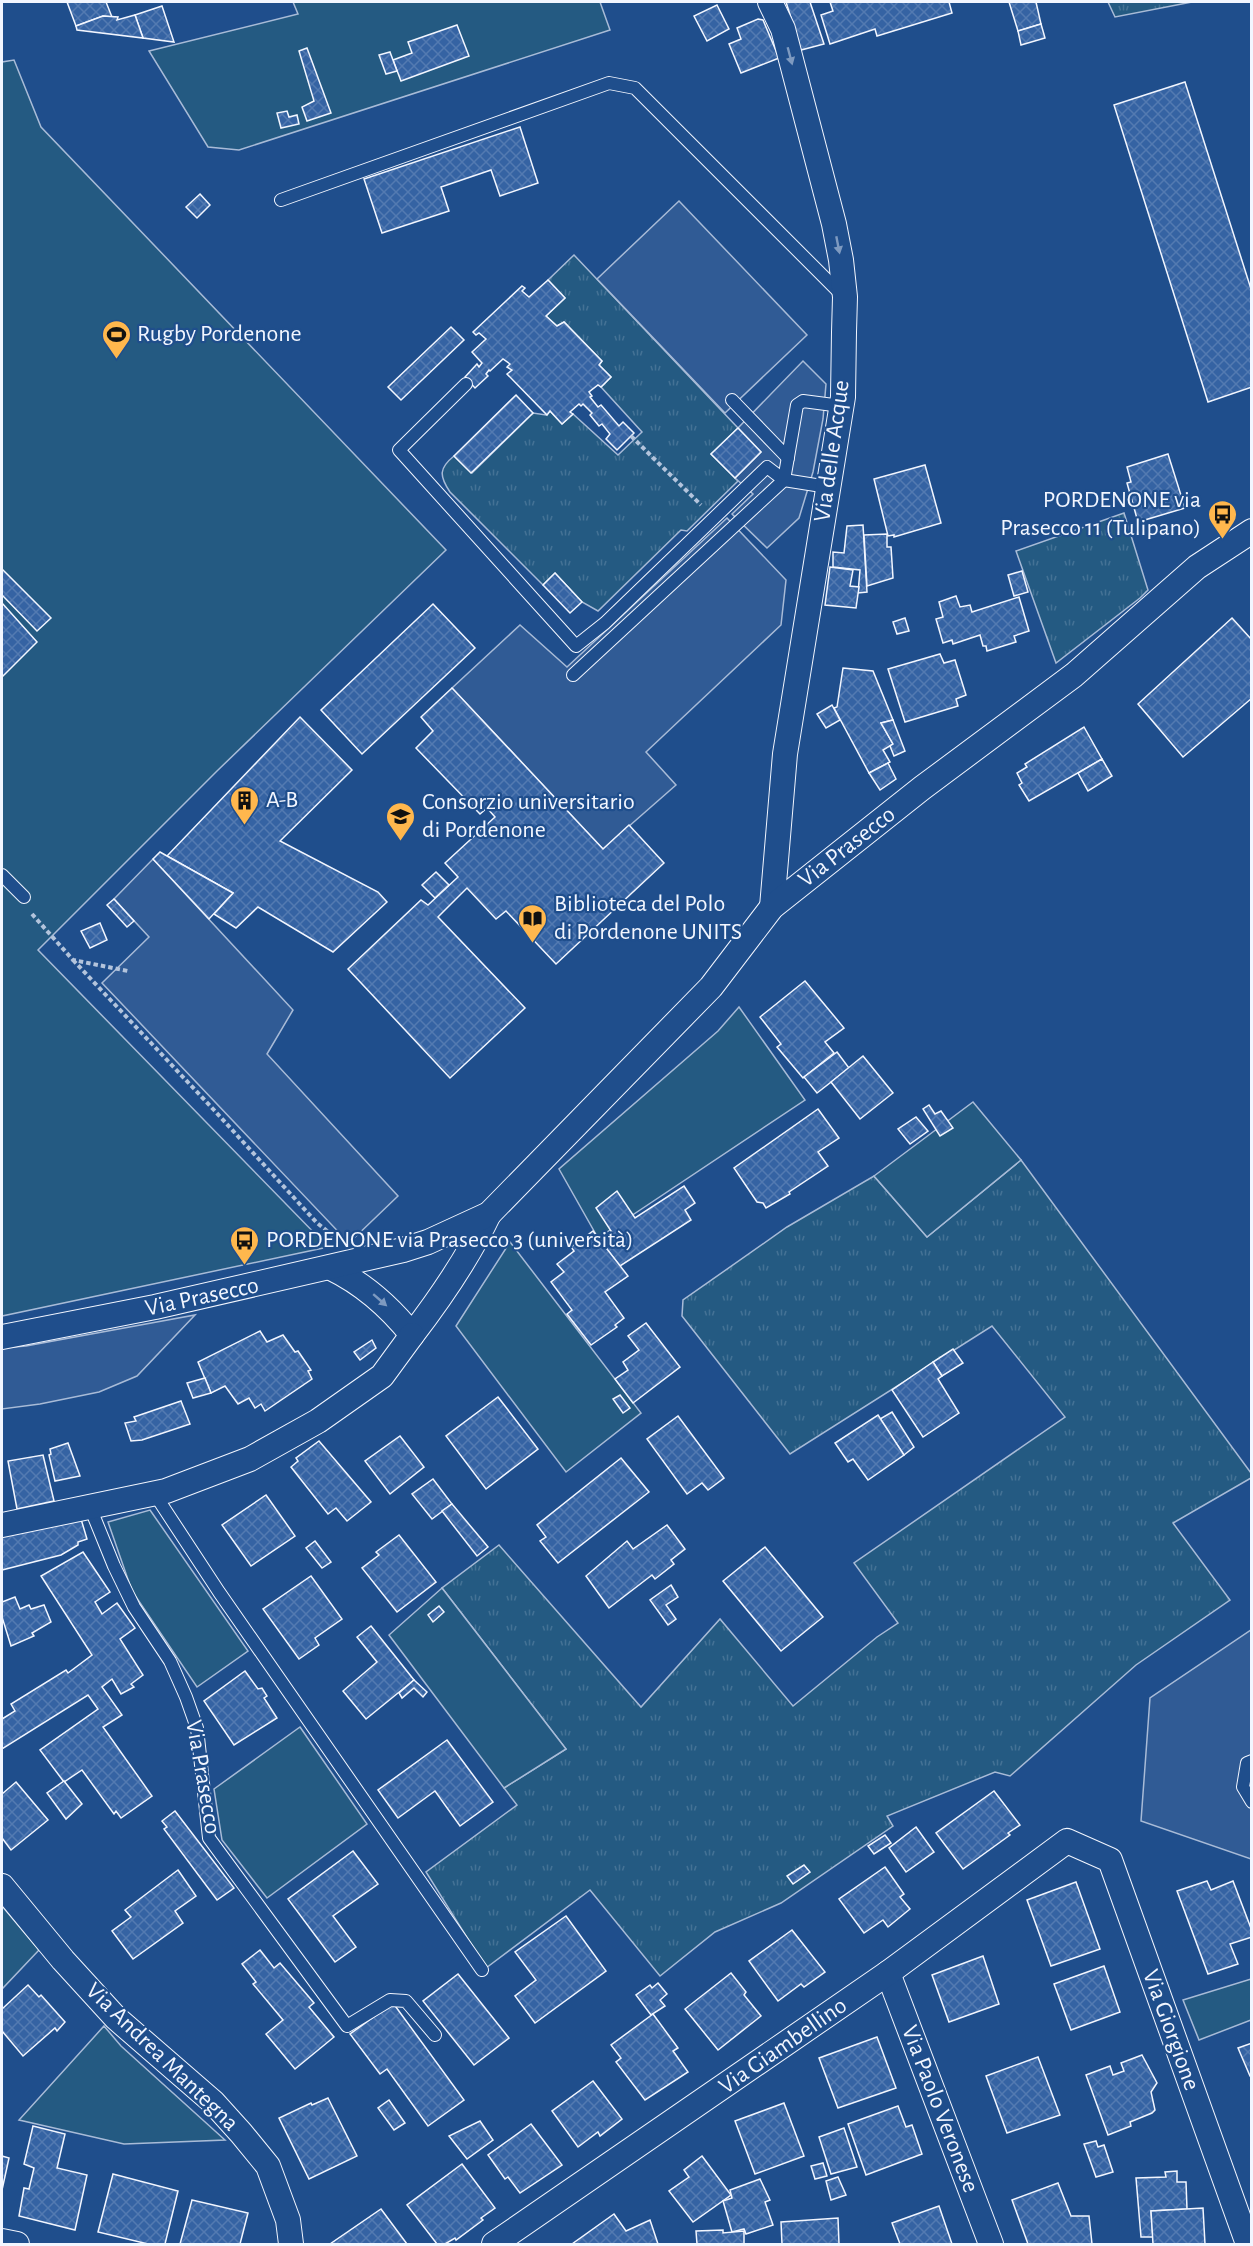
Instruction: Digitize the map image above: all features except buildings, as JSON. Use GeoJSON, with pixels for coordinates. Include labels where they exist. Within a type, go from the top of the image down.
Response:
{"type":"FeatureCollection","features":[{"type":"Feature","properties":{"kind":"street","name":"Via delle Acque"},"geometry":{"type":"LineString","coordinates":[[770,2],[783,29],[834,224],[845,297],[842,401],[785,754],[774,862],[772,907]]}},
{"type":"Feature","properties":{"kind":"street","name":"Via Prasecco"},"geometry":{"type":"LineString","coordinates":[[2,1525],[166,1491],[250,1459],[318,1420],[382,1376],[440,1299],[473,1248],[489,1214],[711,987],[772,907],[922,788],[1074,675],[1197,567],[1251,531]]}},
{"type":"Feature","properties":{"kind":"street","name":"Via Prasecco"},"geometry":{"type":"LineString","coordinates":[[2,1336],[155,1307],[341,1265],[428,1242],[489,1214]]}},
{"type":"Feature","properties":{"kind":"street"},"geometry":{"type":"LineString","coordinates":[[341,1265],[354,1279],[394,1312],[412,1335]]}},
{"type":"Feature","properties":{"kind":"street","name":"Via Giambellino"},"geometry":{"type":"LineString","coordinates":[[494,2244],[888,1973],[1067,1841]]}},
{"type":"Feature","properties":{"kind":"street","name":"Via Giorgione"},"geometry":{"type":"LineString","coordinates":[[1067,1841],[1110,1860],[1248,2244]]}},
{"type":"Feature","properties":{"kind":"street","name":"Via Andrea Mantegna"},"geometry":{"type":"LineString","coordinates":[[2,1886],[63,1960],[116,2018],[213,2102],[242,2133],[268,2166],[288,2220],[291,2244]]}},
{"type":"Feature","properties":{"kind":"street","name":"Via Paolo Veronese"},"geometry":{"type":"LineString","coordinates":[[888,1973],[992,2244]]}},
{"type":"Feature","properties":{"kind":"street"},"geometry":{"type":"LineString","coordinates":[[2,2241],[17,2244]]}},
{"type":"Feature","properties":{"kind":"lane"},"geometry":{"type":"LineString","coordinates":[[281,200],[609,83],[635,88],[845,297]]}},
{"type":"Feature","properties":{"kind":"lane"},"geometry":{"type":"LineString","coordinates":[[466,384],[399,450],[576,646],[605,623],[768,467],[784,480],[828,487]]}},
{"type":"Feature","properties":{"kind":"lane"},"geometry":{"type":"LineString","coordinates":[[732,400],[788,458]]}},
{"type":"Feature","properties":{"kind":"lane"},"geometry":{"type":"LineString","coordinates":[[573,675],[784,480],[797,405],[803,401],[842,401]]}},
{"type":"Feature","properties":{"kind":"lane"},"geometry":{"type":"LineString","coordinates":[[2,875],[24,897]]}},
{"type":"Feature","properties":{"kind":"lane"},"geometry":{"type":"LineString","coordinates":[[154,1493],[219,1592],[482,1970]]}},
{"type":"Feature","properties":{"kind":"lane","name":"Via Prasecco"},"geometry":{"type":"LineString","coordinates":[[90,1507],[134,1607],[170,1661],[186,1697],[197,1728],[209,1838],[347,2026],[390,2000],[406,2001],[435,2035]]}},
{"type":"Feature","properties":{"kind":"lane"},"geometry":{"type":"LineString","coordinates":[[1251,1761],[1247,1763],[1243,1787],[1251,1802]]}},
{"type":"Feature","properties":{"kind":"path"},"geometry":{"type":"LineString","coordinates":[[631,436],[714,517]]}},
{"type":"Feature","properties":{"kind":"path"},"geometry":{"type":"LineString","coordinates":[[24,897],[32,916],[317,1223],[338,1239],[341,1265]]}},
{"type":"Feature","properties":{"kind":"path"},"geometry":{"type":"LineString","coordinates":[[73,960],[128,971]]}},
{"type":"Feature","properties":{"kind":"green space"},"geometry":{"type":"Polygon","coordinates":[[[293,2],[600,2],[610,30],[239,150],[208,147],[149,51],[298,14],[293,2]]]}},
{"type":"Feature","properties":{"kind":"green space"},"geometry":{"type":"Polygon","coordinates":[[[1108,2],[1192,2],[1115,17],[1108,2]]]}},
{"type":"Feature","properties":{"kind":"green space"},"geometry":{"type":"Polygon","coordinates":[[[14,60],[41,127],[446,550],[217,771],[38,950],[328,1247],[2,1316],[2,62],[14,60]]]}},
{"type":"Feature","properties":{"kind":"green space"},"geometry":{"type":"Polygon","coordinates":[[[574,255],[738,428],[711,454],[738,481],[687,531],[681,530],[598,611],[582,602],[555,573],[543,585],[450,492],[442,477],[443,468],[454,456],[472,473],[533,413],[546,415],[550,411],[562,424],[573,414],[618,455],[642,432],[601,387],[611,377],[599,365],[602,361],[564,322],[557,326],[546,316],[565,298],[548,280],[574,255]]]}},
{"type":"Feature","properties":{"kind":"green space"},"geometry":{"type":"Polygon","coordinates":[[[1124,513],[1148,590],[1056,663],[1016,551],[1124,513]]]}},
{"type":"Feature","properties":{"kind":"green space"},"geometry":{"type":"Polygon","coordinates":[[[739,1007],[805,1100],[598,1238],[559,1169],[718,1031],[739,1007]]]}},
{"type":"Feature","properties":{"kind":"green space"},"geometry":{"type":"Polygon","coordinates":[[[973,1102],[1021,1160],[927,1237],[874,1176],[973,1102]]]}},
{"type":"Feature","properties":{"kind":"green space"},"geometry":{"type":"Polygon","coordinates":[[[1021,1160],[1251,1473],[1251,1478],[1173,1523],[1230,1600],[1136,1665],[1010,1776],[995,1772],[887,1816],[893,1826],[781,1903],[715,1932],[660,1976],[590,1890],[486,1968],[426,1872],[517,1805],[504,1788],[566,1749],[442,1588],[499,1545],[641,1707],[720,1619],[793,1706],[877,1637],[898,1623],[854,1563],[1065,1417],[992,1326],[790,1454],[682,1316],[683,1300],[787,1227],[874,1176],[927,1237],[1021,1160]]]}},
{"type":"Feature","properties":{"kind":"green space"},"geometry":{"type":"Polygon","coordinates":[[[510,1242],[641,1413],[566,1472],[456,1326],[510,1242]]]}},
{"type":"Feature","properties":{"kind":"green space"},"geometry":{"type":"Polygon","coordinates":[[[150,1510],[248,1651],[197,1687],[132,1591],[108,1522],[150,1510]]]}},
{"type":"Feature","properties":{"kind":"green space"},"geometry":{"type":"Polygon","coordinates":[[[442,1588],[566,1749],[504,1788],[389,1635],[442,1588]]]}},
{"type":"Feature","properties":{"kind":"green space"},"geometry":{"type":"Polygon","coordinates":[[[300,1727],[367,1824],[267,1898],[222,1840],[214,1789],[300,1727]]]}},
{"type":"Feature","properties":{"kind":"green space"},"geometry":{"type":"Polygon","coordinates":[[[2,1906],[39,1950],[2,1989],[2,1906]]]}},
{"type":"Feature","properties":{"kind":"green space"},"geometry":{"type":"Polygon","coordinates":[[[1251,1979],[1251,2020],[1199,2040],[1183,2000],[1251,1979]]]}},
{"type":"Feature","properties":{"kind":"green space"},"geometry":{"type":"Polygon","coordinates":[[[104,2026],[121,2046],[225,2140],[124,2144],[19,2120],[104,2026]]]}},
{"type":"Feature","properties":{"kind":"shaded area"},"geometry":{"type":"Polygon","coordinates":[[[679,201],[807,335],[725,413],[597,279],[679,201]]]}},
{"type":"Feature","properties":{"kind":"shaded area"},"geometry":{"type":"Polygon","coordinates":[[[803,361],[826,384],[823,419],[813,472],[799,518],[767,548],[732,514],[753,494],[735,478],[761,452],[738,428],[803,361]]]}},
{"type":"Feature","properties":{"kind":"shaded area"},"geometry":{"type":"Polygon","coordinates":[[[727,518],[786,580],[781,625],[646,752],[676,785],[603,849],[452,688],[520,625],[567,667],[727,518]]]}},
{"type":"Feature","properties":{"kind":"shaded area"},"geometry":{"type":"Polygon","coordinates":[[[153,859],[293,1010],[267,1054],[398,1196],[349,1243],[102,983],[149,937],[114,899],[153,859]]]}},
{"type":"Feature","properties":{"kind":"shaded area"},"geometry":{"type":"Polygon","coordinates":[[[195,1315],[137,1376],[99,1392],[2,1409],[2,1348],[26,1346],[195,1315]]]}},
{"type":"Feature","properties":{"kind":"shaded area"},"geometry":{"type":"Polygon","coordinates":[[[1251,1630],[1251,1859],[1141,1821],[1150,1698],[1251,1630]]]}},
{"type":"Feature","properties":{"kind":"place","name":"Rugby Pordenone"},"geometry":{"type":"Point","coordinates":[116,360]}},
{"type":"Feature","properties":{"kind":"place","name":"PORDENONE via Prasecco 11 (Tulipano)"},"geometry":{"type":"Point","coordinates":[1222,540]}},
{"type":"Feature","properties":{"kind":"place","name":"A-B"},"geometry":{"type":"Point","coordinates":[245,826]}},
{"type":"Feature","properties":{"kind":"place","name":"Consorzio universitario di Pordenone"},"geometry":{"type":"Point","coordinates":[401,842]}},
{"type":"Feature","properties":{"kind":"place","name":"Biblioteca del Polo di Pordenone UNITS"},"geometry":{"type":"Point","coordinates":[533,944]}},
{"type":"Feature","properties":{"kind":"place","name":"PORDENONE via Prasecco 3 (università)"},"geometry":{"type":"Point","coordinates":[245,1266]}}]}
